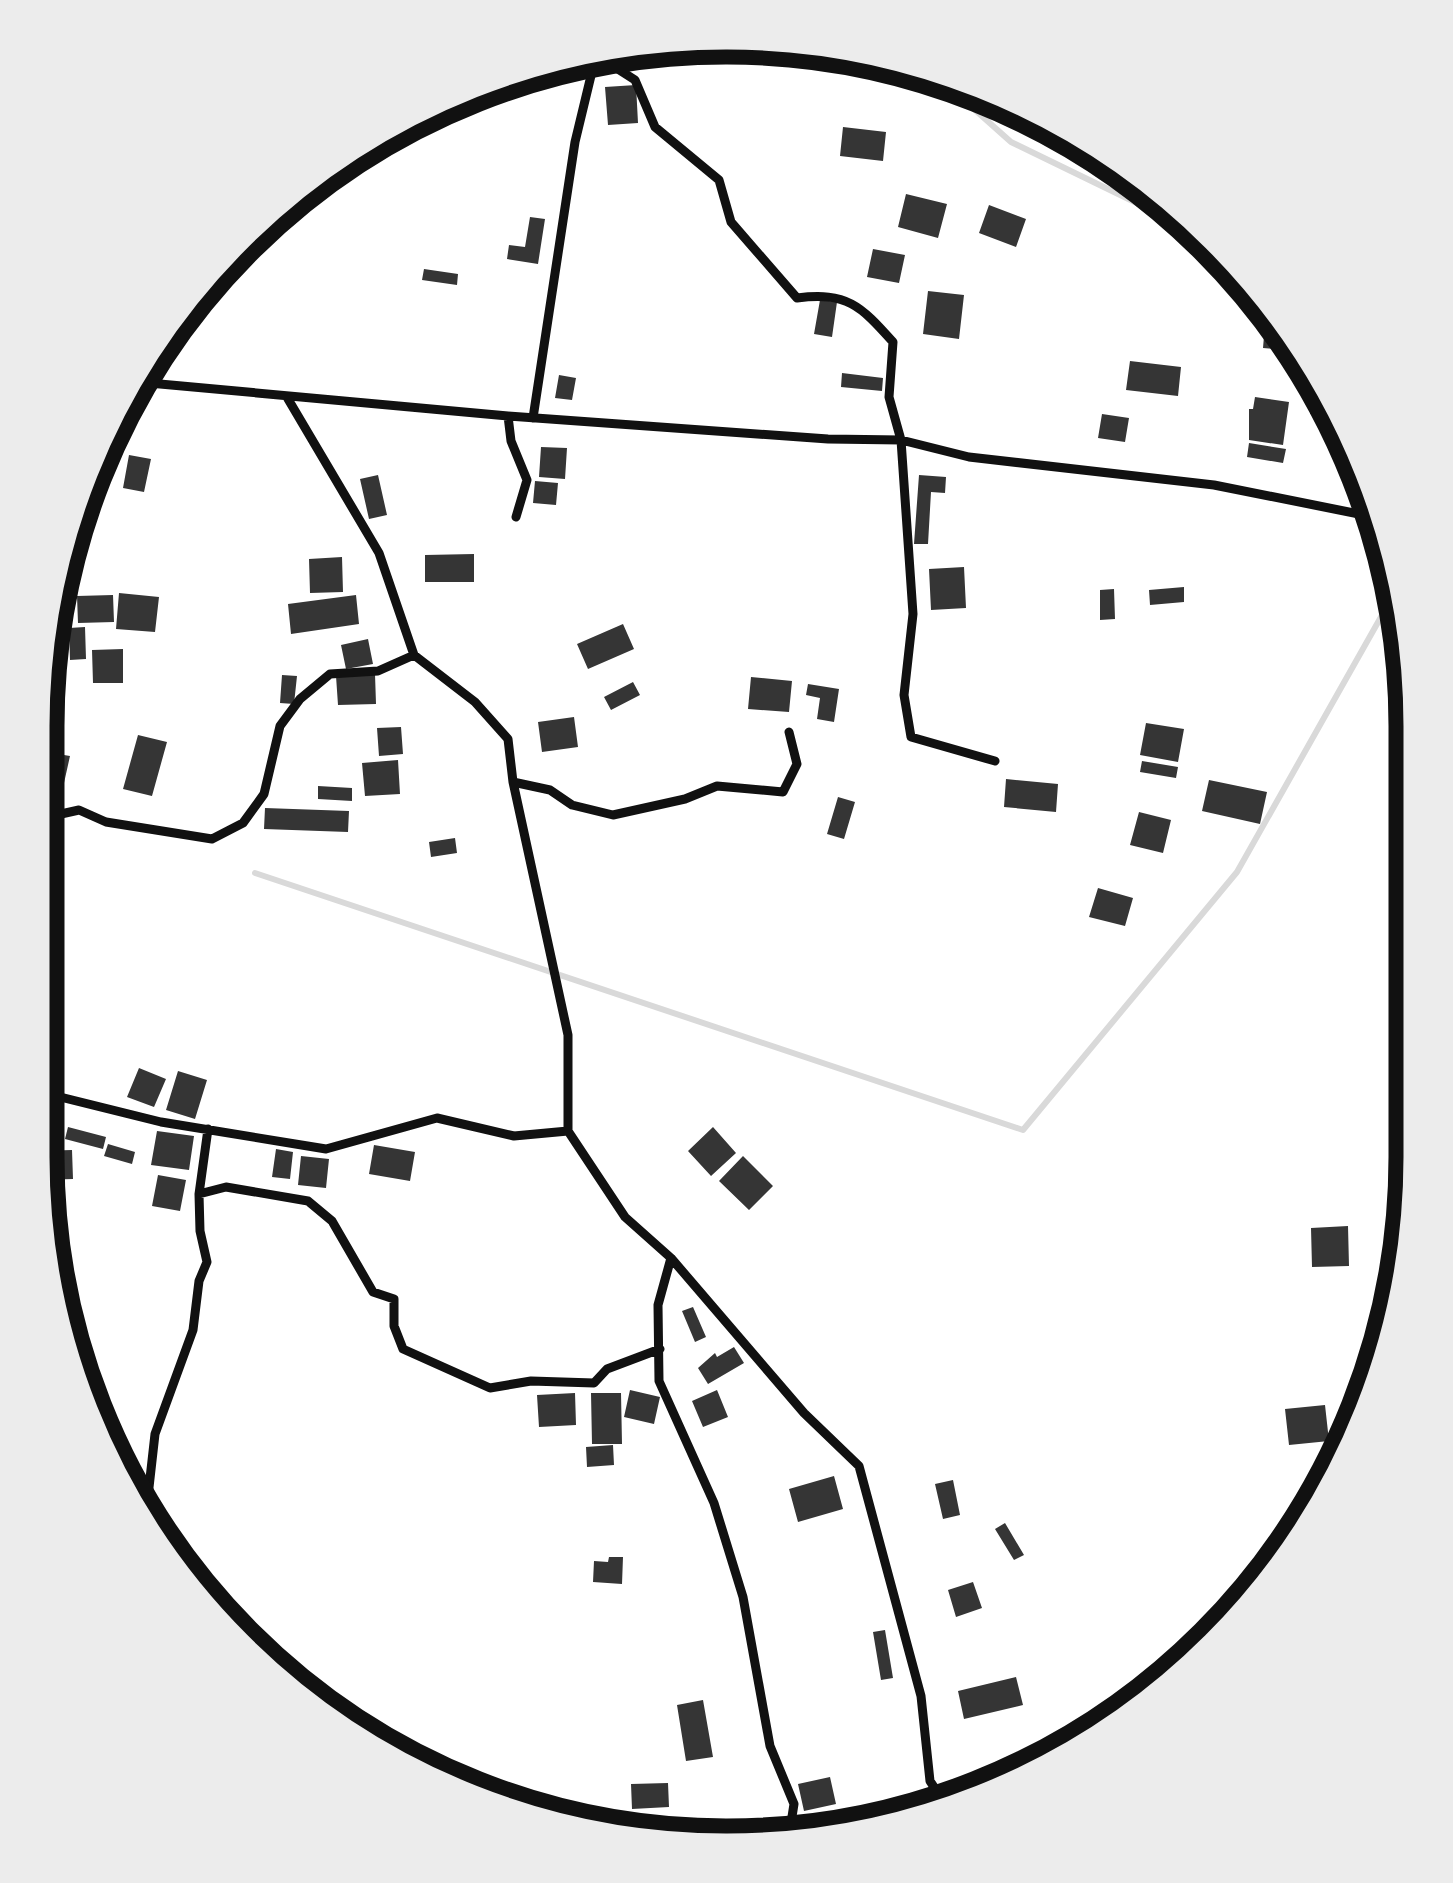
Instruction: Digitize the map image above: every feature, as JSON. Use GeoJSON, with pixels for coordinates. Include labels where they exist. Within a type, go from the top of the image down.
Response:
{"type":"FeatureCollection","features":[{"type":"Feature","properties":{"kind":"street"},"geometry":{"type":"LineString","coordinates":[[616,67],[635,80],[655,128],[719,180],[731,221],[797,298],[831,294],[868,313],[892,342],[890,398],[901,440],[913,614],[904,695],[911,737],[995,760]]}},
{"type":"Feature","properties":{"kind":"street"},"geometry":{"type":"LineString","coordinates":[[533,418],[575,142],[592,71]]}},
{"type":"Feature","properties":{"kind":"street"},"geometry":{"type":"LineString","coordinates":[[153,383],[533,418],[901,440],[969,457],[1214,485],[1361,514]]}},
{"type":"Feature","properties":{"kind":"street"},"geometry":{"type":"LineString","coordinates":[[288,399],[379,553],[414,655],[475,701],[508,739],[513,782],[568,1035],[568,1131],[626,1217],[671,1258],[804,1413],[859,1466],[921,1696],[931,1781],[937,1791]]}},
{"type":"Feature","properties":{"kind":"street"},"geometry":{"type":"LineString","coordinates":[[508,416],[511,441],[526,480],[516,517]]}},
{"type":"Feature","properties":{"kind":"street"},"geometry":{"type":"LineString","coordinates":[[57,815],[79,810],[106,822],[212,839],[243,823],[264,794],[280,726],[300,699],[330,674],[378,671],[414,655]]}},
{"type":"Feature","properties":{"kind":"street"},"geometry":{"type":"LineString","coordinates":[[513,782],[550,790],[572,805],[613,815],[685,799],[717,786],[783,792],[797,764],[789,731]]}},
{"type":"Feature","properties":{"kind":"street"},"geometry":{"type":"LineString","coordinates":[[57,1096],[208,1130],[326,1149],[437,1118],[514,1136],[568,1131]]}},
{"type":"Feature","properties":{"kind":"street"},"geometry":{"type":"LineString","coordinates":[[148,1493],[155,1434],[193,1330],[199,1281],[207,1262],[200,1231],[200,1194],[208,1130]]}},
{"type":"Feature","properties":{"kind":"street"},"geometry":{"type":"LineString","coordinates":[[200,1194],[226,1187],[308,1201],[332,1221],[373,1292],[394,1299],[394,1326],[404,1349],[490,1388],[531,1381],[593,1383],[607,1369],[660,1349]]}},
{"type":"Feature","properties":{"kind":"street"},"geometry":{"type":"LineString","coordinates":[[671,1258],[658,1304],[659,1381],[714,1503],[743,1597],[770,1746],[794,1804],[791,1823]]}},
{"type":"Feature","properties":{"kind":"building"},"geometry":{"type":"Polygon","coordinates":[[[636,85],[638,123],[608,125],[605,87],[636,85]]]}},
{"type":"Feature","properties":{"kind":"building"},"geometry":{"type":"Polygon","coordinates":[[[843,127],[886,132],[883,161],[840,156],[843,127]]]}},
{"type":"Feature","properties":{"kind":"building"},"geometry":{"type":"Polygon","coordinates":[[[906,194],[947,204],[938,238],[898,227],[906,194]]]}},
{"type":"Feature","properties":{"kind":"building"},"geometry":{"type":"Polygon","coordinates":[[[989,205],[1026,219],[1016,247],[979,233],[989,205]]]}},
{"type":"Feature","properties":{"kind":"building"},"geometry":{"type":"Polygon","coordinates":[[[530,217],[545,219],[538,264],[507,259],[509,245],[525,247],[530,217]]]}},
{"type":"Feature","properties":{"kind":"building"},"geometry":{"type":"Polygon","coordinates":[[[873,249],[905,255],[899,283],[867,277],[873,249]]]}},
{"type":"Feature","properties":{"kind":"building"},"geometry":{"type":"Polygon","coordinates":[[[424,269],[458,274],[457,285],[422,280],[424,269]]]}},
{"type":"Feature","properties":{"kind":"building"},"geometry":{"type":"Polygon","coordinates":[[[928,291],[964,295],[959,339],[923,334],[928,291]]]}},
{"type":"Feature","properties":{"kind":"building"},"geometry":{"type":"Polygon","coordinates":[[[820,300],[837,302],[832,337],[814,334],[820,300]]]}},
{"type":"Feature","properties":{"kind":"building"},"geometry":{"type":"Polygon","coordinates":[[[1265,329],[1279,350],[1263,348],[1265,329]]]}},
{"type":"Feature","properties":{"kind":"building"},"geometry":{"type":"Polygon","coordinates":[[[1130,361],[1181,367],[1178,396],[1126,390],[1130,361]]]}},
{"type":"Feature","properties":{"kind":"building"},"geometry":{"type":"Polygon","coordinates":[[[842,373],[883,378],[882,391],[841,387],[842,373]]]}},
{"type":"Feature","properties":{"kind":"building"},"geometry":{"type":"Polygon","coordinates":[[[559,375],[576,378],[572,400],[555,398],[559,375]]]}},
{"type":"Feature","properties":{"kind":"building"},"geometry":{"type":"Polygon","coordinates":[[[1255,397],[1289,402],[1283,445],[1249,440],[1249,409],[1255,397]]]}},
{"type":"Feature","properties":{"kind":"building"},"geometry":{"type":"Polygon","coordinates":[[[1102,414],[1129,418],[1125,442],[1098,438],[1102,414]]]}},
{"type":"Feature","properties":{"kind":"building"},"geometry":{"type":"Polygon","coordinates":[[[1249,443],[1286,449],[1283,463],[1247,457],[1249,443]]]}},
{"type":"Feature","properties":{"kind":"building"},"geometry":{"type":"Polygon","coordinates":[[[541,447],[567,448],[565,479],[539,477],[541,447]]]}},
{"type":"Feature","properties":{"kind":"building"},"geometry":{"type":"Polygon","coordinates":[[[129,455],[151,459],[144,492],[123,488],[129,455]]]}},
{"type":"Feature","properties":{"kind":"building"},"geometry":{"type":"Polygon","coordinates":[[[378,475],[387,515],[369,519],[360,479],[378,475]]]}},
{"type":"Feature","properties":{"kind":"building"},"geometry":{"type":"Polygon","coordinates":[[[919,475],[946,477],[945,493],[931,492],[928,544],[914,544],[919,475]]]}},
{"type":"Feature","properties":{"kind":"building"},"geometry":{"type":"Polygon","coordinates":[[[535,481],[558,483],[556,505],[533,503],[535,481]]]}},
{"type":"Feature","properties":{"kind":"building"},"geometry":{"type":"Polygon","coordinates":[[[474,554],[474,582],[425,582],[425,555],[474,554]]]}},
{"type":"Feature","properties":{"kind":"building"},"geometry":{"type":"Polygon","coordinates":[[[342,557],[343,592],[310,593],[309,559],[342,557]]]}},
{"type":"Feature","properties":{"kind":"building"},"geometry":{"type":"Polygon","coordinates":[[[964,567],[966,608],[931,610],[929,569],[964,567]]]}},
{"type":"Feature","properties":{"kind":"building"},"geometry":{"type":"Polygon","coordinates":[[[1184,587],[1184,602],[1150,605],[1149,590],[1184,587]]]}},
{"type":"Feature","properties":{"kind":"building"},"geometry":{"type":"Polygon","coordinates":[[[1114,589],[1115,619],[1100,620],[1100,590],[1114,589]]]}},
{"type":"Feature","properties":{"kind":"building"},"geometry":{"type":"Polygon","coordinates":[[[119,593],[159,597],[155,632],[116,629],[119,593]]]}},
{"type":"Feature","properties":{"kind":"building"},"geometry":{"type":"Polygon","coordinates":[[[113,595],[114,622],[78,623],[77,596],[113,595]]]}},
{"type":"Feature","properties":{"kind":"building"},"geometry":{"type":"Polygon","coordinates":[[[356,595],[359,624],[291,634],[288,604],[356,595]]]}},
{"type":"Feature","properties":{"kind":"building"},"geometry":{"type":"Polygon","coordinates":[[[623,624],[634,649],[588,669],[577,644],[623,624]]]}},
{"type":"Feature","properties":{"kind":"building"},"geometry":{"type":"Polygon","coordinates":[[[85,627],[86,659],[70,660],[69,628],[85,627]]]}},
{"type":"Feature","properties":{"kind":"building"},"geometry":{"type":"Polygon","coordinates":[[[368,639],[373,664],[346,669],[341,645],[368,639]]]}},
{"type":"Feature","properties":{"kind":"building"},"geometry":{"type":"Polygon","coordinates":[[[123,649],[123,683],[93,683],[92,650],[123,649]]]}},
{"type":"Feature","properties":{"kind":"building"},"geometry":{"type":"Polygon","coordinates":[[[375,674],[376,704],[338,705],[336,676],[375,674]]]}},
{"type":"Feature","properties":{"kind":"building"},"geometry":{"type":"Polygon","coordinates":[[[282,675],[297,676],[294,704],[280,703],[282,675]]]}},
{"type":"Feature","properties":{"kind":"building"},"geometry":{"type":"Polygon","coordinates":[[[751,677],[792,681],[789,712],[748,709],[751,677]]]}},
{"type":"Feature","properties":{"kind":"building"},"geometry":{"type":"Polygon","coordinates":[[[633,682],[640,695],[611,710],[604,697],[633,682]]]}},
{"type":"Feature","properties":{"kind":"building"},"geometry":{"type":"Polygon","coordinates":[[[808,684],[839,689],[834,722],[817,719],[820,698],[806,695],[808,684]]]}},
{"type":"Feature","properties":{"kind":"building"},"geometry":{"type":"Polygon","coordinates":[[[574,717],[578,747],[542,752],[538,722],[574,717]]]}},
{"type":"Feature","properties":{"kind":"building"},"geometry":{"type":"Polygon","coordinates":[[[1146,723],[1184,729],[1178,762],[1140,755],[1146,723]]]}},
{"type":"Feature","properties":{"kind":"building"},"geometry":{"type":"Polygon","coordinates":[[[401,727],[403,754],[379,756],[377,728],[401,727]]]}},
{"type":"Feature","properties":{"kind":"building"},"geometry":{"type":"Polygon","coordinates":[[[138,735],[167,742],[152,796],[123,789],[138,735]]]}},
{"type":"Feature","properties":{"kind":"building"},"geometry":{"type":"Polygon","coordinates":[[[57,754],[70,756],[64,783],[57,782],[57,754]]]}},
{"type":"Feature","properties":{"kind":"building"},"geometry":{"type":"Polygon","coordinates":[[[398,760],[400,794],[365,796],[362,763],[398,760]]]}},
{"type":"Feature","properties":{"kind":"building"},"geometry":{"type":"Polygon","coordinates":[[[1142,761],[1178,767],[1176,778],[1140,772],[1142,761]]]}},
{"type":"Feature","properties":{"kind":"building"},"geometry":{"type":"Polygon","coordinates":[[[1006,779],[1058,784],[1056,812],[1004,807],[1006,779]]]}},
{"type":"Feature","properties":{"kind":"building"},"geometry":{"type":"Polygon","coordinates":[[[1209,780],[1267,792],[1260,824],[1202,811],[1209,780]]]}},
{"type":"Feature","properties":{"kind":"building"},"geometry":{"type":"Polygon","coordinates":[[[318,786],[352,788],[352,801],[318,799],[318,786]]]}},
{"type":"Feature","properties":{"kind":"building"},"geometry":{"type":"Polygon","coordinates":[[[838,797],[855,802],[844,839],[827,834],[838,797]]]}},
{"type":"Feature","properties":{"kind":"building"},"geometry":{"type":"Polygon","coordinates":[[[265,808],[349,811],[348,832],[264,829],[265,808]]]}},
{"type":"Feature","properties":{"kind":"building"},"geometry":{"type":"Polygon","coordinates":[[[1139,812],[1171,820],[1163,853],[1130,845],[1139,812]]]}},
{"type":"Feature","properties":{"kind":"building"},"geometry":{"type":"Polygon","coordinates":[[[455,838],[457,853],[431,857],[429,842],[455,838]]]}},
{"type":"Feature","properties":{"kind":"building"},"geometry":{"type":"Polygon","coordinates":[[[1098,888],[1133,898],[1125,926],[1089,917],[1098,888]]]}},
{"type":"Feature","properties":{"kind":"building"},"geometry":{"type":"Polygon","coordinates":[[[139,1068],[166,1079],[154,1107],[127,1097],[139,1068]]]}},
{"type":"Feature","properties":{"kind":"building"},"geometry":{"type":"Polygon","coordinates":[[[178,1071],[207,1080],[195,1119],[166,1110],[178,1071]]]}},
{"type":"Feature","properties":{"kind":"building"},"geometry":{"type":"Polygon","coordinates":[[[68,1127],[106,1137],[103,1149],[65,1139],[68,1127]]]}},
{"type":"Feature","properties":{"kind":"building"},"geometry":{"type":"Polygon","coordinates":[[[713,1127],[736,1153],[711,1176],[688,1151],[713,1127]]]}},
{"type":"Feature","properties":{"kind":"building"},"geometry":{"type":"Polygon","coordinates":[[[157,1131],[194,1136],[189,1170],[151,1165],[157,1131]]]}},
{"type":"Feature","properties":{"kind":"building"},"geometry":{"type":"Polygon","coordinates":[[[108,1144],[135,1152],[132,1164],[104,1156],[108,1144]]]}},
{"type":"Feature","properties":{"kind":"building"},"geometry":{"type":"Polygon","coordinates":[[[374,1145],[415,1152],[410,1181],[369,1174],[374,1145]]]}},
{"type":"Feature","properties":{"kind":"building"},"geometry":{"type":"Polygon","coordinates":[[[276,1149],[293,1152],[290,1179],[272,1177],[276,1149]]]}},
{"type":"Feature","properties":{"kind":"building"},"geometry":{"type":"Polygon","coordinates":[[[57,1150],[72,1150],[73,1179],[58,1179],[57,1150]]]}},
{"type":"Feature","properties":{"kind":"building"},"geometry":{"type":"Polygon","coordinates":[[[301,1156],[329,1159],[326,1188],[298,1185],[301,1156]]]}},
{"type":"Feature","properties":{"kind":"building"},"geometry":{"type":"Polygon","coordinates":[[[743,1156],[773,1186],[749,1210],[719,1181],[743,1156]]]}},
{"type":"Feature","properties":{"kind":"building"},"geometry":{"type":"Polygon","coordinates":[[[158,1175],[186,1180],[180,1211],[152,1206],[158,1175]]]}},
{"type":"Feature","properties":{"kind":"building"},"geometry":{"type":"Polygon","coordinates":[[[1348,1226],[1349,1266],[1312,1267],[1311,1228],[1348,1226]]]}},
{"type":"Feature","properties":{"kind":"building"},"geometry":{"type":"Polygon","coordinates":[[[693,1307],[706,1337],[695,1342],[682,1311],[693,1307]]]}},
{"type":"Feature","properties":{"kind":"building"},"geometry":{"type":"Polygon","coordinates":[[[734,1347],[744,1363],[708,1384],[698,1368],[715,1353],[717,1357],[734,1347]]]}},
{"type":"Feature","properties":{"kind":"building"},"geometry":{"type":"Polygon","coordinates":[[[630,1390],[660,1397],[654,1424],[624,1417],[630,1390]]]}},
{"type":"Feature","properties":{"kind":"building"},"geometry":{"type":"Polygon","coordinates":[[[717,1390],[728,1417],[703,1427],[692,1401],[717,1390]]]}},
{"type":"Feature","properties":{"kind":"building"},"geometry":{"type":"Polygon","coordinates":[[[575,1393],[576,1425],[539,1427],[537,1395],[575,1393]]]}},
{"type":"Feature","properties":{"kind":"building"},"geometry":{"type":"Polygon","coordinates":[[[591,1393],[621,1393],[622,1444],[592,1444],[591,1393]]]}},
{"type":"Feature","properties":{"kind":"building"},"geometry":{"type":"Polygon","coordinates":[[[1325,1405],[1329,1441],[1289,1445],[1285,1409],[1325,1405]]]}},
{"type":"Feature","properties":{"kind":"building"},"geometry":{"type":"Polygon","coordinates":[[[613,1445],[614,1465],[587,1467],[586,1447],[613,1445]]]}},
{"type":"Feature","properties":{"kind":"building"},"geometry":{"type":"Polygon","coordinates":[[[834,1476],[843,1509],[798,1522],[789,1489],[834,1476]]]}},
{"type":"Feature","properties":{"kind":"building"},"geometry":{"type":"Polygon","coordinates":[[[953,1480],[960,1515],[943,1519],[935,1484],[953,1480]]]}},
{"type":"Feature","properties":{"kind":"building"},"geometry":{"type":"Polygon","coordinates":[[[1005,1523],[1024,1555],[1014,1560],[995,1529],[1005,1523]]]}},
{"type":"Feature","properties":{"kind":"building"},"geometry":{"type":"Polygon","coordinates":[[[609,1557],[623,1557],[622,1584],[593,1582],[594,1561],[608,1562],[609,1557]]]}},
{"type":"Feature","properties":{"kind":"building"},"geometry":{"type":"Polygon","coordinates":[[[973,1582],[982,1608],[956,1617],[948,1590],[973,1582]]]}},
{"type":"Feature","properties":{"kind":"building"},"geometry":{"type":"Polygon","coordinates":[[[885,1630],[893,1678],[881,1680],[873,1632],[885,1630]]]}},
{"type":"Feature","properties":{"kind":"building"},"geometry":{"type":"Polygon","coordinates":[[[1016,1677],[1023,1705],[964,1719],[958,1691],[1016,1677]]]}},
{"type":"Feature","properties":{"kind":"building"},"geometry":{"type":"Polygon","coordinates":[[[703,1700],[713,1757],[686,1761],[677,1705],[703,1700]]]}},
{"type":"Feature","properties":{"kind":"building"},"geometry":{"type":"Polygon","coordinates":[[[830,1777],[836,1804],[804,1811],[798,1784],[830,1777]]]}},
{"type":"Feature","properties":{"kind":"building"},"geometry":{"type":"Polygon","coordinates":[[[668,1783],[669,1807],[632,1809],[631,1784],[668,1783]]]}},
{"type":"Feature","properties":{"kind":"waterway"},"geometry":{"type":"LineString","coordinates":[[966,102],[1011,142],[1154,211]]}},
{"type":"Feature","properties":{"kind":"waterway"},"geometry":{"type":"LineString","coordinates":[[255,873],[1023,1130],[1237,872],[1385,609]]}}]}
